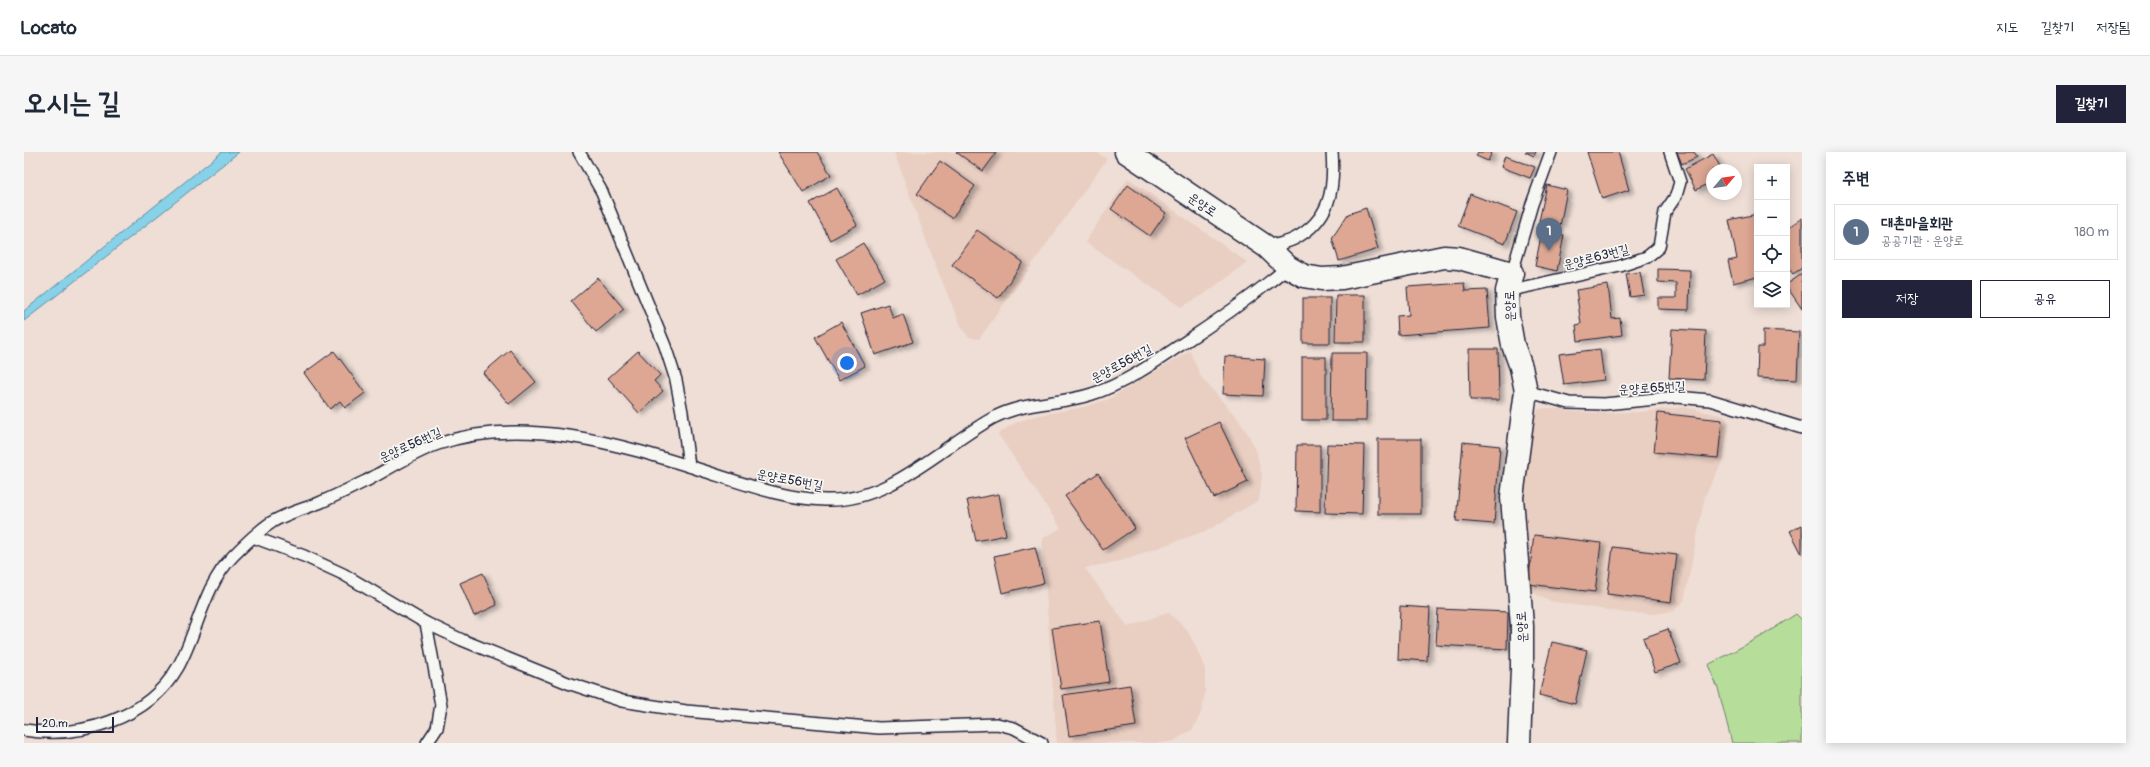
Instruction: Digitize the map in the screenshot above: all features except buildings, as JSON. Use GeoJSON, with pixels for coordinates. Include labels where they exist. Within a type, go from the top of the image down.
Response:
{"type":"FeatureCollection","features":[{"type":"Feature","properties":{"kind":"street","name":"운양로"},"geometry":{"type":"LineString","coordinates":[[1126,152],[1267,247],[1288,266],[1304,276],[1322,279],[1342,278],[1444,257],[1459,258],[1510,282],[1508,317],[1513,345],[1521,368],[1526,391],[1512,497],[1522,626],[1519,743]]}},
{"type":"Feature","properties":{"kind":"lane"},"geometry":{"type":"LineString","coordinates":[[579,152],[602,192],[665,346],[679,393],[689,466]]}},
{"type":"Feature","properties":{"kind":"lane"},"geometry":{"type":"LineString","coordinates":[[1267,247],[1292,240],[1311,228],[1324,213],[1331,196],[1333,181],[1332,152]]}},
{"type":"Feature","properties":{"kind":"lane"},"geometry":{"type":"LineString","coordinates":[[1510,282],[1532,204],[1551,152]]}},
{"type":"Feature","properties":{"kind":"lane","name":"운양로63번길"},"geometry":{"type":"LineString","coordinates":[[1510,282],[1620,266],[1647,257],[1659,247],[1665,212],[1676,196],[1680,182],[1670,152]]}},
{"type":"Feature","properties":{"kind":"lane","name":"운양로56번길"},"geometry":{"type":"LineString","coordinates":[[24,730],[62,732],[88,729],[118,718],[145,703],[164,686],[178,666],[214,582],[230,559],[253,537],[271,523],[286,515],[321,502],[435,445],[468,436],[498,432],[538,432],[597,441],[689,466],[772,491],[815,499],[851,500],[872,494],[900,478],[994,418],[1015,408],[1067,401],[1095,394],[1123,380],[1162,357],[1251,297],[1288,266]]}},
{"type":"Feature","properties":{"kind":"lane","name":"운양로65번길"},"geometry":{"type":"LineString","coordinates":[[1526,391],[1569,403],[1604,404],[1678,397],[1710,400],[1802,428]]}},
{"type":"Feature","properties":{"kind":"lane"},"geometry":{"type":"LineString","coordinates":[[253,537],[304,556],[343,574],[426,623],[504,658],[603,695],[640,705],[686,711],[879,728],[997,724],[1014,728],[1042,743]]}},
{"type":"Feature","properties":{"kind":"lane"},"geometry":{"type":"LineString","coordinates":[[426,623],[442,705],[437,728],[427,743]]}},
{"type":"Feature","properties":{"kind":"shaded area"},"geometry":{"type":"Polygon","coordinates":[[[894,152],[1096,152],[1107,159],[979,339],[968,337],[961,326],[936,267],[894,152]]]}},
{"type":"Feature","properties":{"kind":"shaded area"},"geometry":{"type":"Polygon","coordinates":[[[1128,178],[1247,262],[1203,295],[1181,307],[1085,242],[1128,178]]]}},
{"type":"Feature","properties":{"kind":"shaded area"},"geometry":{"type":"Polygon","coordinates":[[[1190,351],[1201,377],[1238,419],[1249,436],[1257,454],[1262,476],[1259,500],[1208,530],[1120,561],[1085,568],[1128,627],[1168,612],[1187,630],[1205,669],[1205,692],[1201,713],[1193,729],[1174,741],[1161,743],[1057,743],[1042,539],[1061,528],[998,434],[1015,423],[1035,416],[1084,407],[1109,399],[1190,351]]]}},
{"type":"Feature","properties":{"kind":"shaded area"},"geometry":{"type":"Polygon","coordinates":[[[1684,407],[1724,416],[1729,423],[1724,458],[1705,496],[1684,601],[1673,611],[1655,614],[1627,613],[1549,601],[1530,591],[1523,503],[1524,481],[1534,414],[1539,409],[1552,408],[1575,412],[1602,413],[1641,412],[1684,407]]]}},
{"type":"Feature","properties":{"kind":"green space"},"geometry":{"type":"Polygon","coordinates":[[[1796,614],[1802,620],[1802,743],[1732,743],[1718,688],[1708,665],[1762,636],[1796,614]]]}},
{"type":"Feature","properties":{"kind":"water"},"geometry":{"type":"Polygon","coordinates":[[[222,152],[239,152],[24,321],[24,311],[222,152]]]}},
{"type":"Feature","properties":{"kind":"place","name":"대촌마을회관"},"geometry":{"type":"Point","coordinates":[1549,251]}}]}
